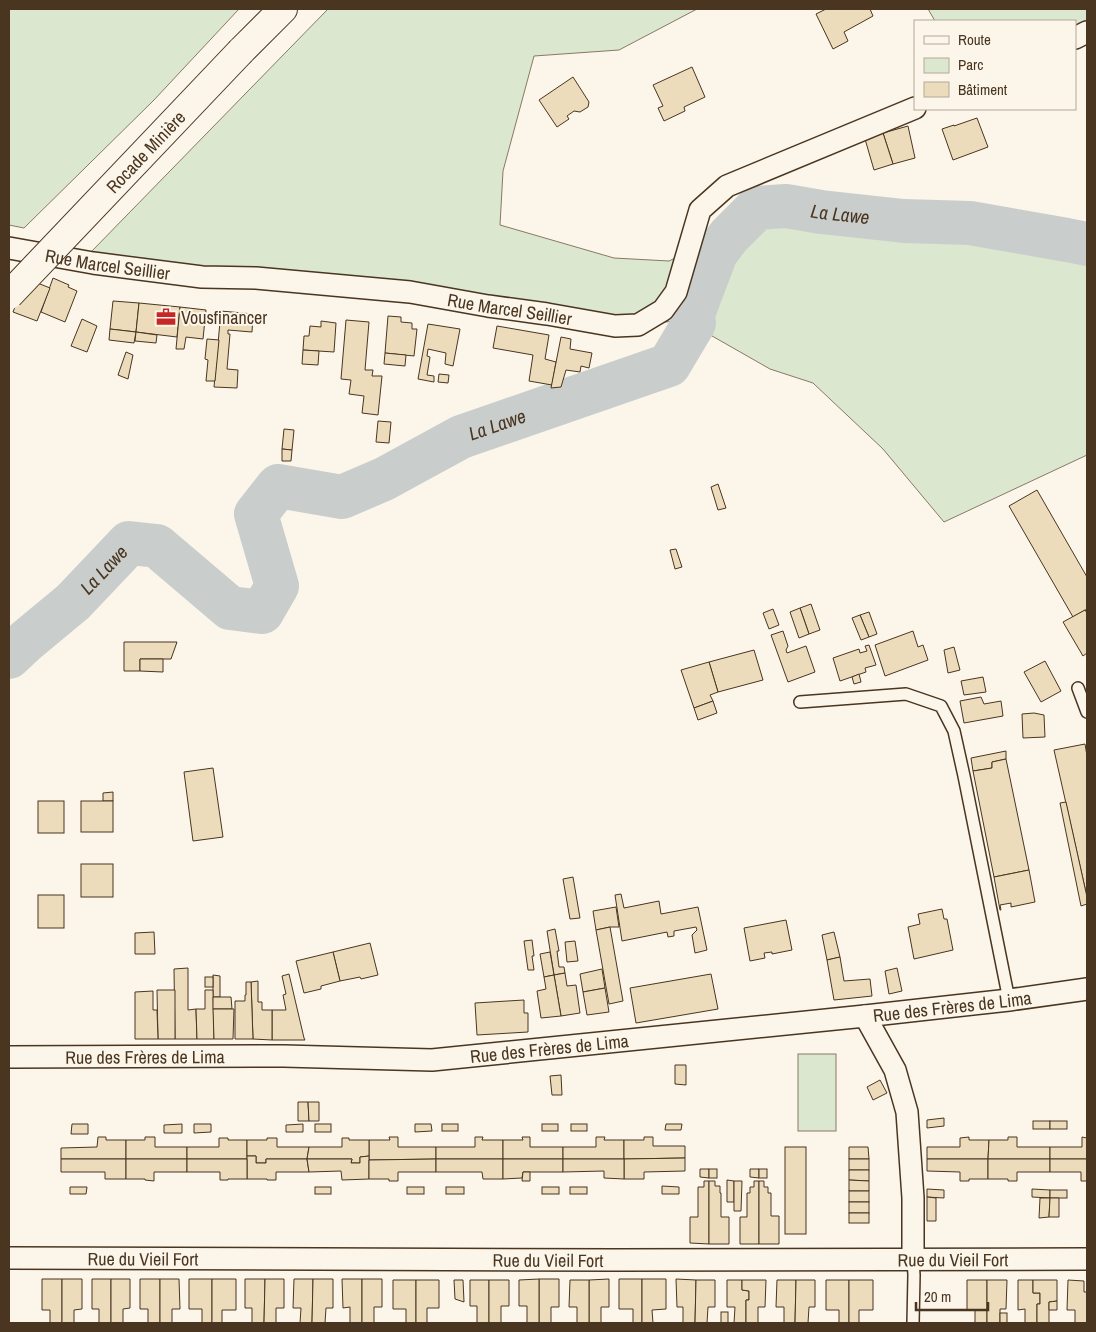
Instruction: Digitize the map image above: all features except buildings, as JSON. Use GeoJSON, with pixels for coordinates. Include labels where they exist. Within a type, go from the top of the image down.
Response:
{"type":"FeatureCollection","features":[{"type":"Feature","properties":{"kind":"highway","name":"Rocade Minière"},"geometry":{"type":"LineString","coordinates":[[9,295],[283,9]]}},
{"type":"Feature","properties":{"kind":"street","name":"Rue Marcel Seillier"},"geometry":{"type":"LineString","coordinates":[[9,248],[93,263],[202,277],[256,278],[410,292],[615,326],[638,325],[663,310],[676,292],[700,210],[727,186],[914,108]]}},
{"type":"Feature","properties":{"kind":"street","name":"Rue des Frères de Lima"},"geometry":{"type":"LineString","coordinates":[[9,1057],[284,1056],[432,1060],[864,1016],[1009,1000],[1087,989]]}},
{"type":"Feature","properties":{"kind":"street"},"geometry":{"type":"LineString","coordinates":[[864,1016],[895,1070],[907,1112],[912,1198],[912,1260]]}},
{"type":"Feature","properties":{"kind":"street","name":"Rue du Vieil Fort"},"geometry":{"type":"LineString","coordinates":[[9,1258],[1087,1259]]}},
{"type":"Feature","properties":{"kind":"lane"},"geometry":{"type":"LineString","coordinates":[[1078,688],[1087,712]]}},
{"type":"Feature","properties":{"kind":"lane"},"geometry":{"type":"LineString","coordinates":[[800,702],[906,694],[941,706],[954,731],[1009,1000]]}},
{"type":"Feature","properties":{"kind":"lane"},"geometry":{"type":"LineString","coordinates":[[912,1260],[914,1275],[912,1323]]}},
{"type":"Feature","properties":{"kind":"green space"},"geometry":{"type":"Polygon","coordinates":[[[9,9],[239,9],[154,100],[24,228],[9,225],[9,9]]]}},
{"type":"Feature","properties":{"kind":"green space"},"geometry":{"type":"Polygon","coordinates":[[[328,9],[697,9],[619,50],[534,56],[503,171],[500,225],[614,258],[669,261],[688,252],[716,253],[729,236],[757,208],[786,206],[821,212],[904,221],[970,223],[1087,244],[1087,455],[944,522],[883,449],[813,383],[770,369],[684,320],[638,325],[90,253],[328,9]]]}},
{"type":"Feature","properties":{"kind":"green space"},"geometry":{"type":"Polygon","coordinates":[[[928,9],[1087,9],[1087,32],[1076,38],[1076,20],[934,20],[928,9]]]}},
{"type":"Feature","properties":{"kind":"green space"},"geometry":{"type":"Polygon","coordinates":[[[798,1054],[836,1054],[836,1131],[798,1131],[798,1054]]]}},
{"type":"Feature","properties":{"kind":"waterway","name":"La Lawe"},"geometry":{"type":"LineString","coordinates":[[9,657],[73,602],[129,543],[157,546],[230,608],[262,612],[277,586],[256,514],[278,486],[342,497],[384,479],[461,437],[669,365],[694,323],[693,314],[716,253],[729,236],[757,208],[786,206],[821,212],[904,221],[970,223],[1087,244]]}},
{"type":"Feature","properties":{"kind":"place","name":"Vousfinancer"},"geometry":{"type":"Point","coordinates":[166,317]}}]}
